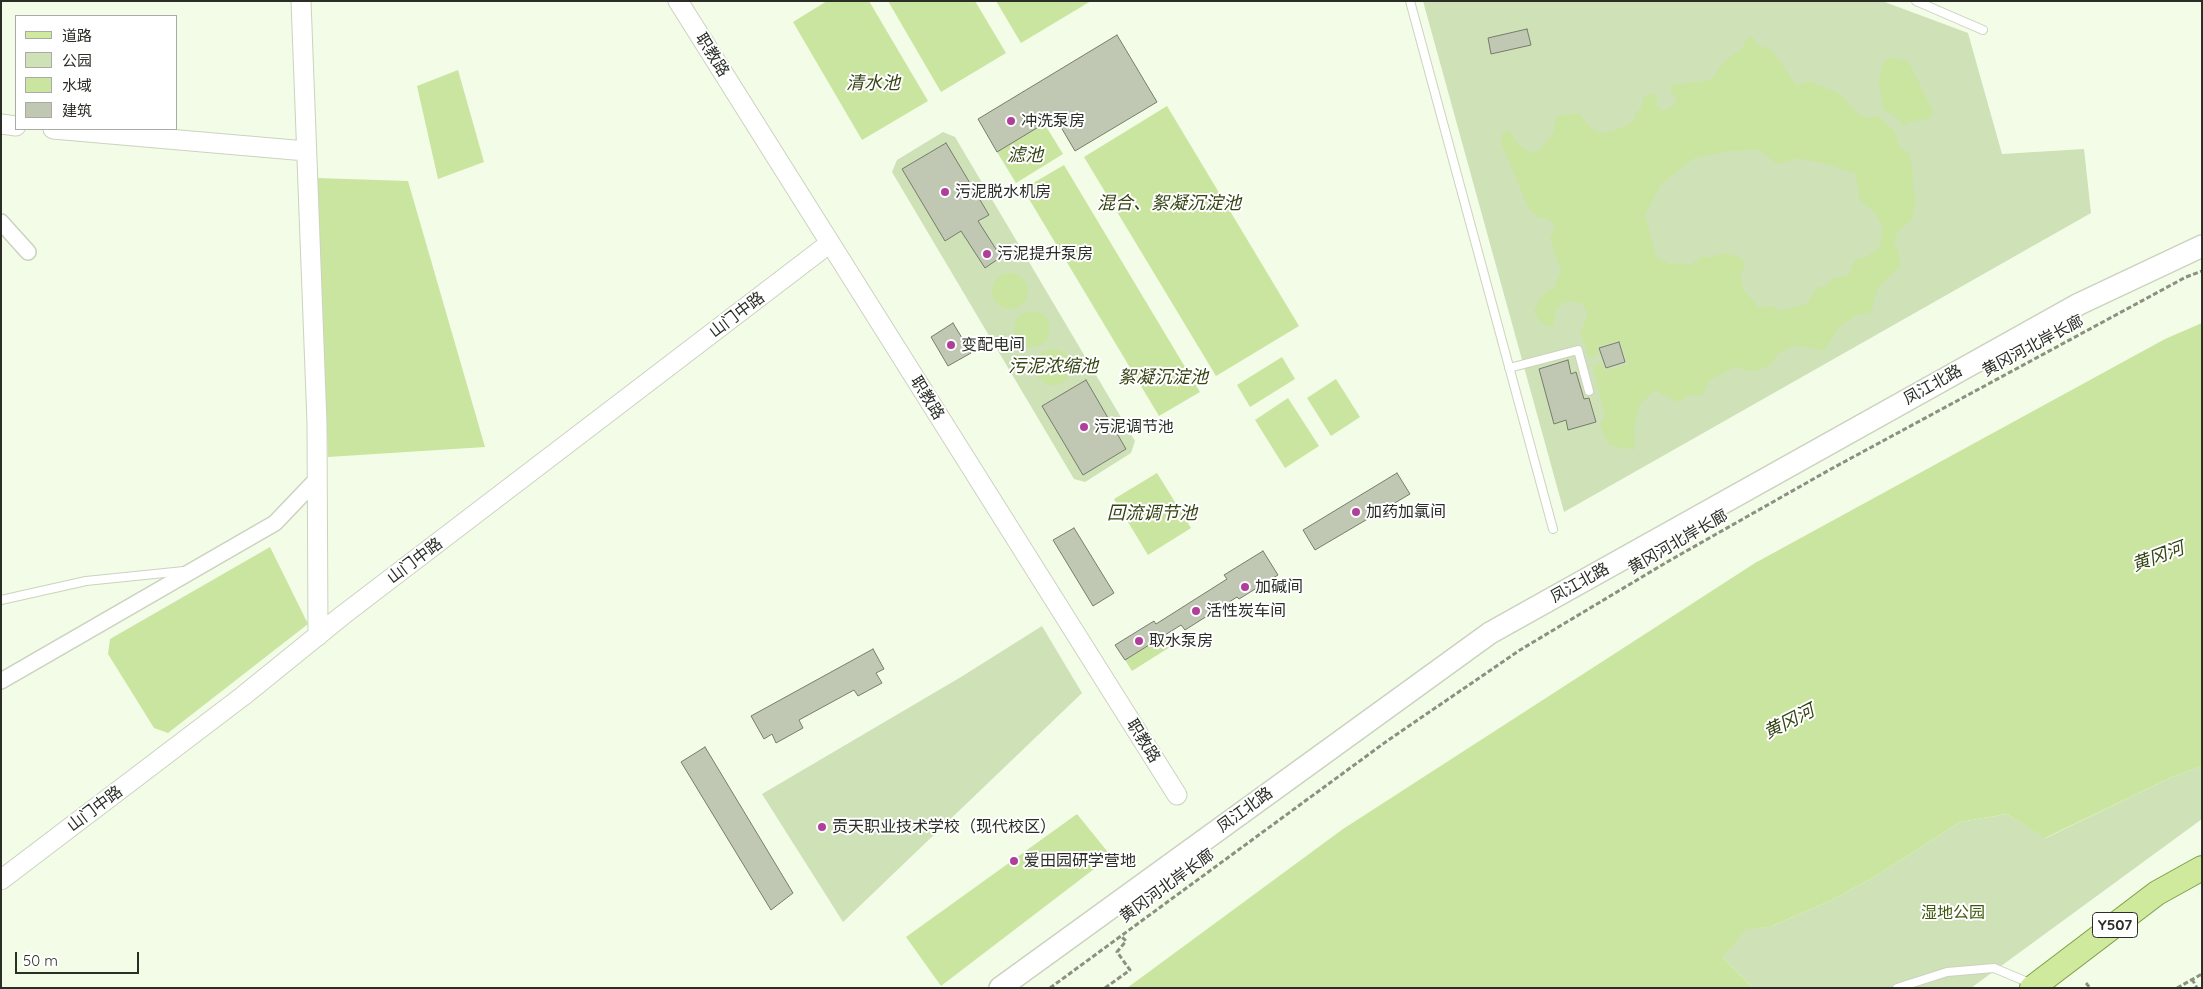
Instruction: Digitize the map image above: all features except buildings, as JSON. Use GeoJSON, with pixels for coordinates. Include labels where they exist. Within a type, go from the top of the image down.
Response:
{"type":"FeatureCollection","features":[{"type":"Feature","properties":{"kind":"main road","name":"凤江北路"},"geometry":{"type":"LineString","coordinates":[[1000,988],[1490,633],[2079,304],[2202,246]]}},
{"type":"Feature","properties":{"kind":"main road","name":"Y507"},"geometry":{"type":"LineString","coordinates":[[2028,984],[2157,893],[2202,868]]}},
{"type":"Feature","properties":{"kind":"street"},"geometry":{"type":"LineString","coordinates":[[301,1],[317,423],[318,636]]}},
{"type":"Feature","properties":{"kind":"street","name":"职教路"},"geometry":{"type":"LineString","coordinates":[[678,1],[1177,795]]}},
{"type":"Feature","properties":{"kind":"street"},"geometry":{"type":"LineString","coordinates":[[1,124],[15,126]]}},
{"type":"Feature","properties":{"kind":"street"},"geometry":{"type":"LineString","coordinates":[[64,130],[306,151]]}},
{"type":"Feature","properties":{"kind":"street"},"geometry":{"type":"LineString","coordinates":[[1,222],[28,252]]}},
{"type":"Feature","properties":{"kind":"street","name":"山门中路"},"geometry":{"type":"LineString","coordinates":[[1,880],[243,696],[318,636],[830,243]]}},
{"type":"Feature","properties":{"kind":"street"},"geometry":{"type":"LineString","coordinates":[[1,681],[275,523],[317,479]]}},
{"type":"Feature","properties":{"kind":"lane"},"geometry":{"type":"LineString","coordinates":[[1410,1],[1553,529]]}},
{"type":"Feature","properties":{"kind":"lane"},"geometry":{"type":"LineString","coordinates":[[1916,1],[1983,30]]}},
{"type":"Feature","properties":{"kind":"lane"},"geometry":{"type":"LineString","coordinates":[[1510,368],[1578,350],[1589,391]]}},
{"type":"Feature","properties":{"kind":"lane"},"geometry":{"type":"LineString","coordinates":[[1,600],[86,581],[193,570]]}},
{"type":"Feature","properties":{"kind":"lane"},"geometry":{"type":"LineString","coordinates":[[1897,988],[1947,972],[1994,968],[2028,984]]}},
{"type":"Feature","properties":{"kind":"path","name":"黄冈河北岸长廊"},"geometry":{"type":"LineString","coordinates":[[1050,988],[1387,741],[1520,650],[1667,562],[1831,469],[2186,277],[2202,271]]}},
{"type":"Feature","properties":{"kind":"path"},"geometry":{"type":"LineString","coordinates":[[1106,988],[1130,970],[1117,952],[1126,941],[1121,936]]}},
{"type":"Feature","properties":{"kind":"path"},"geometry":{"type":"LineString","coordinates":[[2177,988],[2202,974]]}},
{"type":"Feature","properties":{"kind":"path"},"geometry":{"type":"LineString","coordinates":[[2192,979],[2197,988]]}},
{"type":"Feature","properties":{"kind":"path"},"geometry":{"type":"LineString","coordinates":[[2086,983],[2090,988]]}},
{"type":"Feature","properties":{"kind":"green space"},"geometry":{"type":"Polygon","coordinates":[[[1423,1],[1882,1],[1968,33],[2002,154],[2084,149],[2091,213],[1564,512],[1423,1]]]}},
{"type":"Feature","properties":{"kind":"green space"},"geometry":{"type":"Polygon","coordinates":[[[943,132],[955,137],[1135,441],[1131,453],[1085,482],[1074,479],[892,172],[897,160],[943,132]]]}},
{"type":"Feature","properties":{"kind":"green space"},"geometry":{"type":"Polygon","coordinates":[[[1042,626],[1082,693],[843,922],[762,794],[961,677],[1042,626]]]}},
{"type":"Feature","properties":{"kind":"green space","name":"湿地公园"},"geometry":{"type":"Polygon","coordinates":[[[2202,766],[2202,819],[1971,988],[1753,988],[1723,958],[1746,928],[1770,927],[1834,899],[1876,876],[1960,822],[2007,814],[2046,838],[2172,777],[2202,766]]]}},
{"type":"Feature","properties":{"kind":"water","name":"清水池"},"geometry":{"type":"Polygon","coordinates":[[[827,1],[869,1],[928,101],[862,140],[793,22],[827,1]]]}},
{"type":"Feature","properties":{"kind":"water","name":"清水池"},"geometry":{"type":"Polygon","coordinates":[[[888,1],[975,1],[1006,53],[941,92],[888,1]]]}},
{"type":"Feature","properties":{"kind":"water"},"geometry":{"type":"Polygon","coordinates":[[[996,1],[1091,1],[1021,43],[996,1]]]}},
{"type":"Feature","properties":{"kind":"water"},"geometry":{"type":"Polygon","coordinates":[[[1753,37],[1757,45],[1772,50],[1796,86],[1809,81],[1840,94],[1857,113],[1867,118],[1877,116],[1895,132],[1899,146],[1909,154],[1915,203],[1912,220],[1898,230],[1894,244],[1899,253],[1900,267],[1879,286],[1872,312],[1857,315],[1838,328],[1824,351],[1796,345],[1778,353],[1769,366],[1755,371],[1747,371],[1737,366],[1709,380],[1702,396],[1690,395],[1677,402],[1655,390],[1640,404],[1634,428],[1635,450],[1609,445],[1600,425],[1605,416],[1593,366],[1601,363],[1605,371],[1628,364],[1620,340],[1597,347],[1599,355],[1589,357],[1580,333],[1588,314],[1582,304],[1573,301],[1563,303],[1555,311],[1553,328],[1540,322],[1534,311],[1539,300],[1546,292],[1554,288],[1561,271],[1550,239],[1555,227],[1548,218],[1540,218],[1529,209],[1501,143],[1502,134],[1508,130],[1520,146],[1529,152],[1539,151],[1553,133],[1557,116],[1579,113],[1590,128],[1601,133],[1613,131],[1633,122],[1637,112],[1641,109],[1644,97],[1657,94],[1656,106],[1662,110],[1669,109],[1675,104],[1677,97],[1671,92],[1671,85],[1711,80],[1722,64],[1742,48],[1747,38],[1753,37]],[[1760,150],[1728,151],[1694,158],[1661,184],[1645,215],[1656,257],[1671,264],[1682,263],[1689,266],[1702,257],[1712,257],[1723,253],[1740,257],[1745,263],[1740,277],[1744,291],[1759,308],[1772,306],[1779,311],[1807,304],[1817,287],[1825,287],[1833,278],[1849,275],[1856,258],[1864,259],[1880,247],[1883,226],[1874,212],[1860,201],[1856,174],[1828,164],[1797,158],[1777,164],[1760,150]]]}},
{"type":"Feature","properties":{"kind":"water"},"geometry":{"type":"Polygon","coordinates":[[[1888,57],[1908,61],[1933,112],[1929,119],[1907,122],[1903,127],[1899,119],[1884,110],[1879,82],[1883,64],[1888,57]]]}},
{"type":"Feature","properties":{"kind":"water"},"geometry":{"type":"Polygon","coordinates":[[[458,70],[484,162],[438,179],[417,86],[458,70]]]}},
{"type":"Feature","properties":{"kind":"water","name":"混合、絮凝沉淀池"},"geometry":{"type":"Polygon","coordinates":[[[1167,106],[1299,326],[1216,376],[1084,157],[1167,106]]]}},
{"type":"Feature","properties":{"kind":"water","name":"滤池"},"geometry":{"type":"Polygon","coordinates":[[[1044,123],[1063,154],[1016,183],[997,152],[1044,123]]]}},
{"type":"Feature","properties":{"kind":"water","name":"絮凝沉淀池"},"geometry":{"type":"Polygon","coordinates":[[[1064,165],[1200,392],[1159,416],[1023,189],[1064,165]]]}},
{"type":"Feature","properties":{"kind":"water"},"geometry":{"type":"Polygon","coordinates":[[[317,178],[408,181],[485,447],[328,457],[317,178]]]}},
{"type":"Feature","properties":{"kind":"water","name":"污泥浓缩池"},"geometry":{"type":"Polygon","coordinates":[[[1010,273],[1017,274],[1023,278],[1027,284],[1027,298],[1023,304],[1017,308],[1010,309],[1003,308],[997,304],[993,298],[992,291],[993,284],[997,278],[1003,274],[1010,273]]]}},
{"type":"Feature","properties":{"kind":"water","name":"污泥浓缩池"},"geometry":{"type":"Polygon","coordinates":[[[1032,311],[1039,312],[1045,316],[1049,322],[1049,336],[1045,342],[1039,346],[1032,347],[1025,346],[1019,342],[1015,336],[1014,329],[1015,322],[1019,316],[1025,312],[1032,311]]]}},
{"type":"Feature","properties":{"kind":"water","name":"黄冈河"},"geometry":{"type":"Polygon","coordinates":[[[2202,323],[2202,766],[2172,777],[2045,838],[2007,814],[1960,822],[1876,876],[1834,899],[1770,927],[1746,929],[1723,958],[1753,988],[1127,988],[1343,829],[1755,563],[2165,339],[2202,323]]]}},
{"type":"Feature","properties":{"kind":"water","name":"污泥浓缩池"},"geometry":{"type":"Polygon","coordinates":[[[1053,349],[1060,350],[1066,354],[1070,360],[1070,374],[1066,380],[1060,384],[1053,385],[1046,384],[1040,380],[1036,374],[1035,367],[1036,360],[1040,354],[1046,350],[1053,349]]]}},
{"type":"Feature","properties":{"kind":"water"},"geometry":{"type":"Polygon","coordinates":[[[1282,357],[1295,379],[1250,407],[1237,385],[1282,357]]]}},
{"type":"Feature","properties":{"kind":"water"},"geometry":{"type":"Polygon","coordinates":[[[1336,379],[1360,417],[1331,436],[1307,398],[1336,379]]]}},
{"type":"Feature","properties":{"kind":"water"},"geometry":{"type":"Polygon","coordinates":[[[1288,398],[1319,446],[1285,468],[1255,420],[1288,398]]]}},
{"type":"Feature","properties":{"kind":"water","name":"回流调节池"},"geometry":{"type":"Polygon","coordinates":[[[1157,473],[1191,528],[1148,555],[1114,499],[1157,473]]]}},
{"type":"Feature","properties":{"kind":"water"},"geometry":{"type":"Polygon","coordinates":[[[270,547],[308,624],[168,733],[154,728],[108,654],[110,639],[270,547]]]}},
{"type":"Feature","properties":{"kind":"water"},"geometry":{"type":"Polygon","coordinates":[[[1163,636],[1170,647],[1132,671],[1125,660],[1163,636]]]}},
{"type":"Feature","properties":{"kind":"water"},"geometry":{"type":"Polygon","coordinates":[[[1077,814],[1111,856],[941,986],[906,937],[1077,814]]]}},
{"type":"Feature","properties":{"kind":"place","name":"冲洗泵房"},"geometry":{"type":"Point","coordinates":[1011,121]}},
{"type":"Feature","properties":{"kind":"place","name":"污泥脱水机房"},"geometry":{"type":"Point","coordinates":[945,192]}},
{"type":"Feature","properties":{"kind":"place","name":"污泥提升泵房"},"geometry":{"type":"Point","coordinates":[987,254]}},
{"type":"Feature","properties":{"kind":"place","name":"变配电间"},"geometry":{"type":"Point","coordinates":[951,345]}},
{"type":"Feature","properties":{"kind":"place","name":"污泥调节池"},"geometry":{"type":"Point","coordinates":[1084,427]}},
{"type":"Feature","properties":{"kind":"place","name":"加药加氯间"},"geometry":{"type":"Point","coordinates":[1356,512]}},
{"type":"Feature","properties":{"kind":"place","name":"加碱间"},"geometry":{"type":"Point","coordinates":[1245,587]}},
{"type":"Feature","properties":{"kind":"place","name":"活性炭车间"},"geometry":{"type":"Point","coordinates":[1196,611]}},
{"type":"Feature","properties":{"kind":"place","name":"取水泵房"},"geometry":{"type":"Point","coordinates":[1139,641]}},
{"type":"Feature","properties":{"kind":"place","name":"贡天职业技术学校（现代校区）"},"geometry":{"type":"Point","coordinates":[822,827]}},
{"type":"Feature","properties":{"kind":"place","name":"爱田园研学营地"},"geometry":{"type":"Point","coordinates":[1014,861]}}]}
